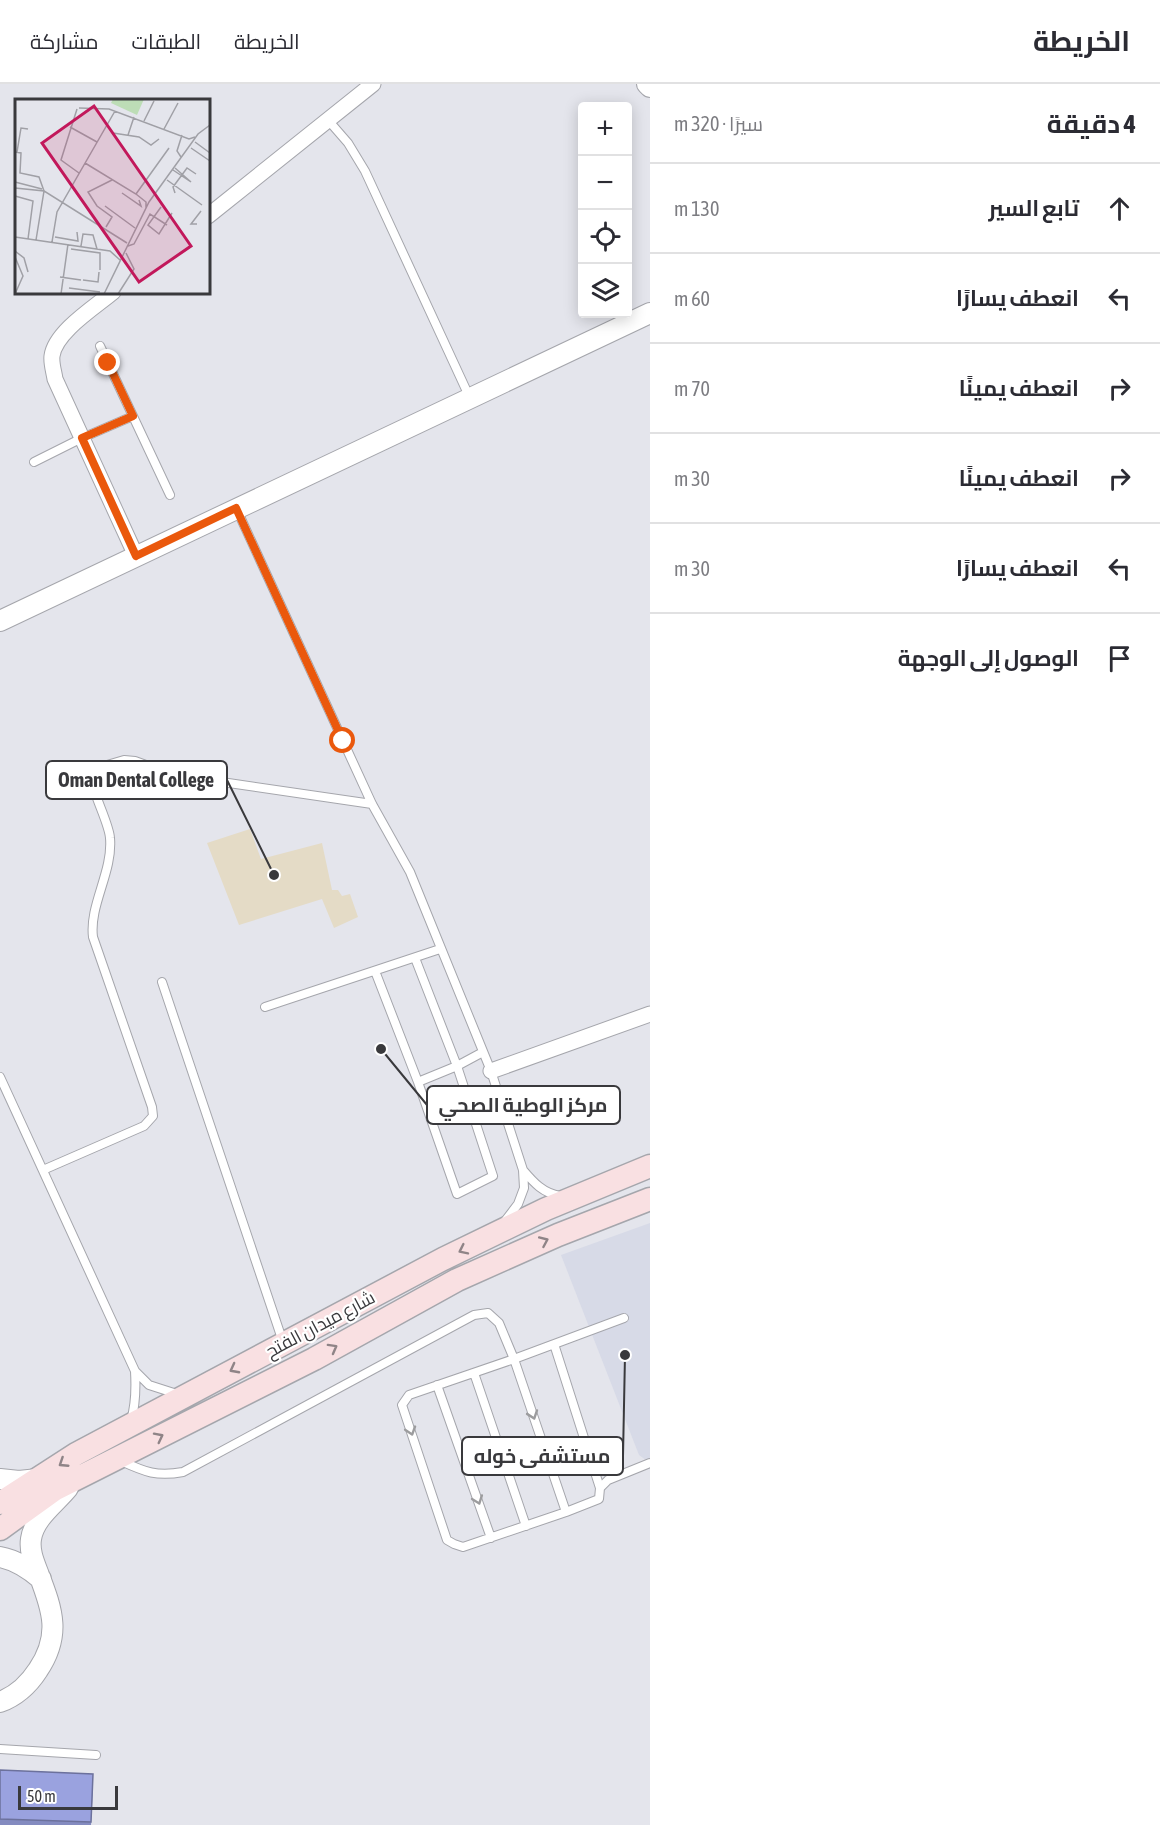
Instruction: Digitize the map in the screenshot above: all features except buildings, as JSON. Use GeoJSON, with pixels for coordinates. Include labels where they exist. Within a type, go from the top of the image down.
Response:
{"type":"FeatureCollection","features":[{"type":"Feature","properties":{"kind":"main road","name":"شارع ميدان الفتح"},"geometry":{"type":"LineString","coordinates":[[0,1503],[76,1454],[129,1425],[488,1237],[546,1209],[650,1166]]}},
{"type":"Feature","properties":{"kind":"main road","name":"شارع ميدان الفتح"},"geometry":{"type":"LineString","coordinates":[[0,1529],[54,1490],[314,1359],[457,1280],[558,1235],[650,1199]]}},
{"type":"Feature","properties":{"kind":"street"},"geometry":{"type":"LineString","coordinates":[[210,214],[373,84]]}},
{"type":"Feature","properties":{"kind":"street"},"geometry":{"type":"LineString","coordinates":[[110,294],[75,322],[57,342],[51,357],[56,379],[136,556]]}},
{"type":"Feature","properties":{"kind":"street"},"geometry":{"type":"LineString","coordinates":[[0,621],[650,313]]}},
{"type":"Feature","properties":{"kind":"street"},"geometry":{"type":"LineString","coordinates":[[491,1071],[650,1014]]}},
{"type":"Feature","properties":{"kind":"street"},"geometry":{"type":"LineString","coordinates":[[0,1479],[19,1481],[38,1479]]}},
{"type":"Feature","properties":{"kind":"street"},"geometry":{"type":"LineString","coordinates":[[0,1702],[30,1683],[48,1656],[53,1632],[51,1608],[33,1560],[31,1539],[35,1525],[75,1479]]}},
{"type":"Feature","properties":{"kind":"street"},"geometry":{"type":"LineString","coordinates":[[0,1557],[13,1560],[26,1567],[40,1579]]}},
{"type":"Feature","properties":{"kind":"lane"},"geometry":{"type":"LineString","coordinates":[[328,120],[348,143],[365,171],[470,398]]}},
{"type":"Feature","properties":{"kind":"lane"},"geometry":{"type":"LineString","coordinates":[[100,346],[170,495]]}},
{"type":"Feature","properties":{"kind":"lane"},"geometry":{"type":"LineString","coordinates":[[34,462],[133,416]]}},
{"type":"Feature","properties":{"kind":"lane"},"geometry":{"type":"LineString","coordinates":[[236,508],[372,804],[410,872],[491,1071],[523,1170],[524,1188],[518,1204],[488,1237]]}},
{"type":"Feature","properties":{"kind":"lane"},"geometry":{"type":"LineString","coordinates":[[43,1170],[144,1126],[153,1116],[153,1107],[93,937],[92,926],[108,866],[110,848],[110,835],[92,776],[97,768],[124,760],[135,761],[192,780],[208,780],[372,804]]}},
{"type":"Feature","properties":{"kind":"lane"},"geometry":{"type":"LineString","coordinates":[[265,1007],[440,949]]}},
{"type":"Feature","properties":{"kind":"lane"},"geometry":{"type":"LineString","coordinates":[[375,971],[418,1082],[457,1194],[493,1176],[457,1066],[414,958]]}},
{"type":"Feature","properties":{"kind":"lane"},"geometry":{"type":"LineString","coordinates":[[162,982],[284,1344]]}},
{"type":"Feature","properties":{"kind":"lane"},"geometry":{"type":"LineString","coordinates":[[418,1082],[457,1066],[483,1052]]}},
{"type":"Feature","properties":{"kind":"lane"},"geometry":{"type":"LineString","coordinates":[[0,1077],[135,1371],[149,1385],[184,1396]]}},
{"type":"Feature","properties":{"kind":"lane"},"geometry":{"type":"LineString","coordinates":[[523,1170],[536,1185],[548,1194],[579,1195]]}},
{"type":"Feature","properties":{"kind":"lane"},"geometry":{"type":"LineString","coordinates":[[116,1459],[145,1473],[165,1475],[183,1472],[474,1315],[488,1313],[499,1323],[514,1359],[566,1512]]}},
{"type":"Feature","properties":{"kind":"lane"},"geometry":{"type":"LineString","coordinates":[[554,1344],[600,1488],[599,1499],[463,1547],[454,1544],[447,1540],[402,1405],[409,1395],[624,1318]]}},
{"type":"Feature","properties":{"kind":"lane"},"geometry":{"type":"LineString","coordinates":[[129,1425],[134,1410],[135,1371]]}},
{"type":"Feature","properties":{"kind":"lane"},"geometry":{"type":"LineString","coordinates":[[474,1373],[526,1526]]}},
{"type":"Feature","properties":{"kind":"lane"},"geometry":{"type":"LineString","coordinates":[[437,1385],[491,1538]]}},
{"type":"Feature","properties":{"kind":"lane"},"geometry":{"type":"LineString","coordinates":[[600,1488],[608,1480],[650,1463]]}},
{"type":"Feature","properties":{"kind":"lane"},"geometry":{"type":"LineString","coordinates":[[0,1749],[96,1755]]}},
{"type":"Feature","properties":{"kind":"shaded area"},"geometry":{"type":"Polygon","coordinates":[[[250,829],[261,859],[322,843],[332,890],[338,890],[342,896],[350,894],[358,917],[334,928],[322,899],[239,925],[207,843],[250,829]]]}},
{"type":"Feature","properties":{"kind":"shaded area"},"geometry":{"type":"Polygon","coordinates":[[[650,1223],[650,1463],[639,1455],[561,1255],[650,1223]]]}},
{"type":"Feature","properties":{"kind":"place","name":"Oman Dental College"},"geometry":{"type":"Point","coordinates":[274,875]}},
{"type":"Feature","properties":{"kind":"place","name":"مركز الوطية الصحي"},"geometry":{"type":"Point","coordinates":[381,1049]}},
{"type":"Feature","properties":{"kind":"place","name":"مستشفى خوله"},"geometry":{"type":"Point","coordinates":[625,1355]}},
{"type":"Feature","properties":{"kind":"route"},"geometry":{"type":"LineString","coordinates":[[108,363],[133,416],[82,438],[136,556],[236,508],[343,741]]}}]}
